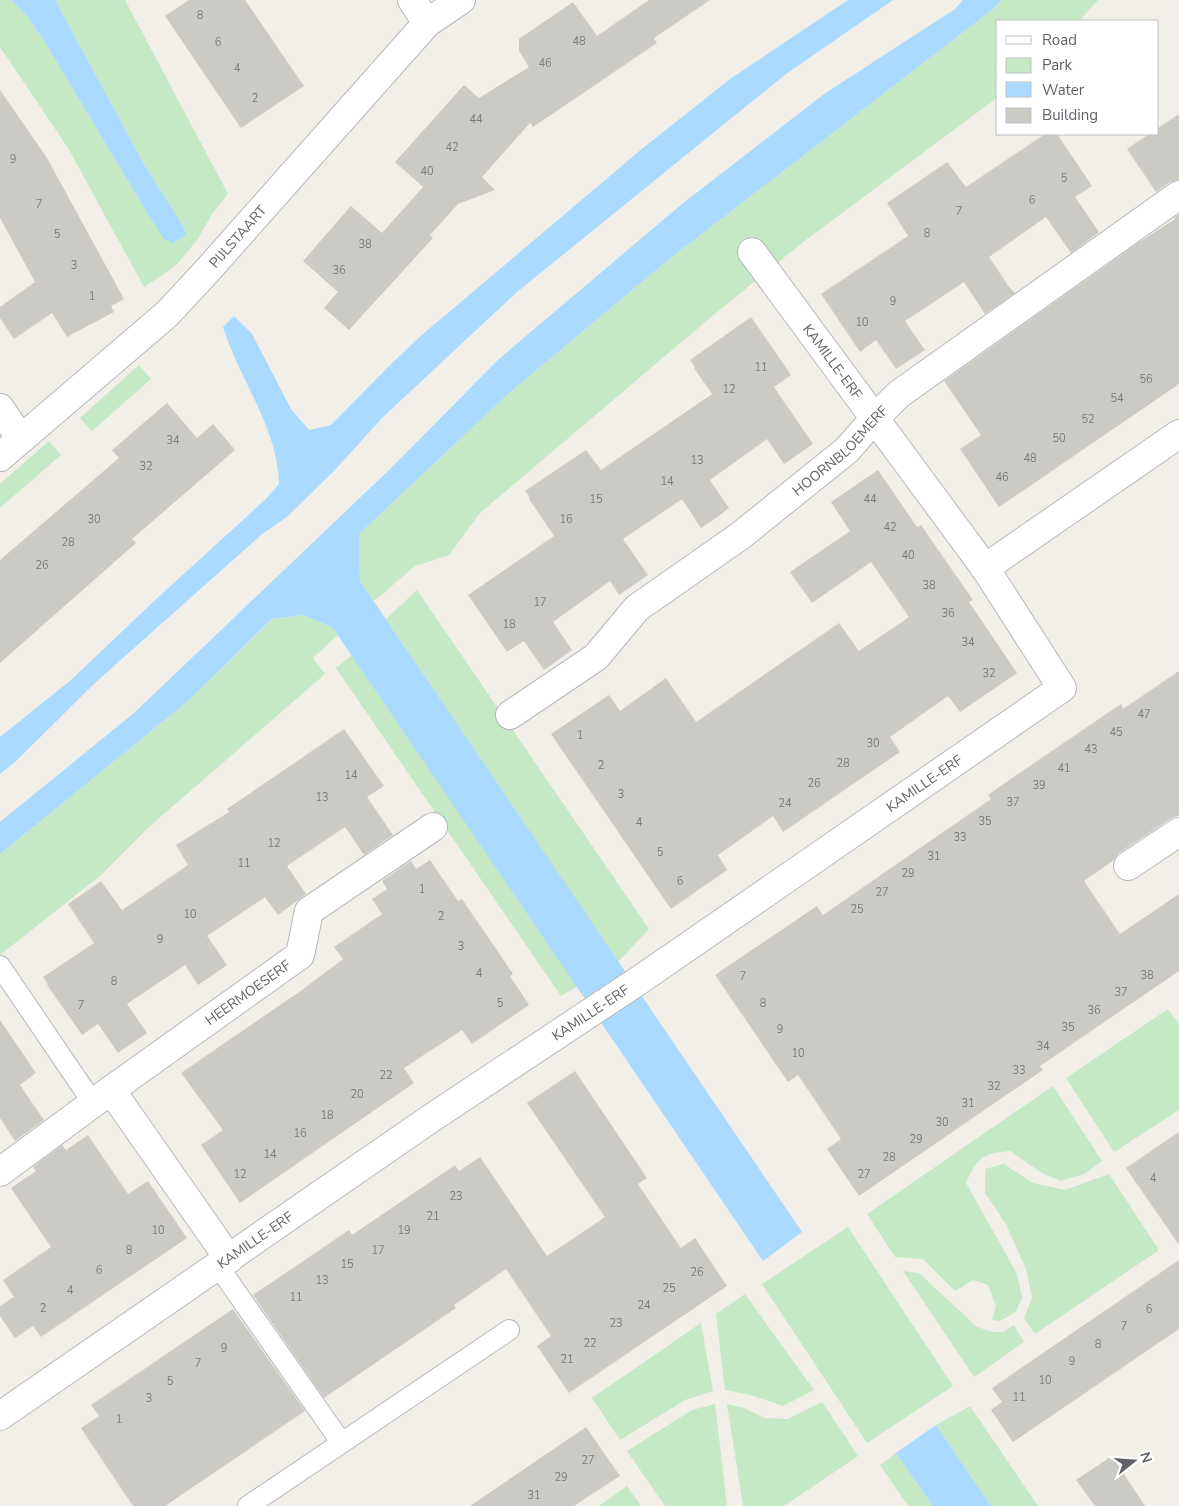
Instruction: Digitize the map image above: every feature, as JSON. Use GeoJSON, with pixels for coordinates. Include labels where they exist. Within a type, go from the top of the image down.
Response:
{"type":"FeatureCollection","features":[{"type":"Feature","properties":{"kind":"street"},"geometry":{"type":"LineString","coordinates":[[412,0],[427,22]]}},
{"type":"Feature","properties":{"kind":"street","name":"PIJLSTAART"},"geometry":{"type":"LineString","coordinates":[[0,457],[166,314],[207,271],[427,22],[461,0]]}},
{"type":"Feature","properties":{"kind":"street","name":"HOORNBLOEMERF"},"geometry":{"type":"LineString","coordinates":[[510,715],[596,657],[637,608],[740,536],[847,450],[875,418],[900,394],[1179,195]]}},
{"type":"Feature","properties":{"kind":"street","name":"KAMILLE-ERF"},"geometry":{"type":"LineString","coordinates":[[0,1416],[430,1119],[641,979],[1062,688],[985,568],[752,252]]}},
{"type":"Feature","properties":{"kind":"street"},"geometry":{"type":"LineString","coordinates":[[0,408],[21,439]]}},
{"type":"Feature","properties":{"kind":"street"},"geometry":{"type":"LineString","coordinates":[[985,568],[1179,434]]}},
{"type":"Feature","properties":{"kind":"street","name":"HEERMOESERF"},"geometry":{"type":"LineString","coordinates":[[0,1172],[102,1096],[300,955],[309,911],[433,827]]}},
{"type":"Feature","properties":{"kind":"street"},"geometry":{"type":"LineString","coordinates":[[1128,866],[1179,832]]}},
{"type":"Feature","properties":{"kind":"street"},"geometry":{"type":"LineString","coordinates":[[102,1096],[223,1263]]}},
{"type":"Feature","properties":{"kind":"lane"},"geometry":{"type":"LineString","coordinates":[[0,966],[102,1096]]}},
{"type":"Feature","properties":{"kind":"lane"},"geometry":{"type":"LineString","coordinates":[[223,1263],[341,1442]]}},
{"type":"Feature","properties":{"kind":"lane"},"geometry":{"type":"LineString","coordinates":[[248,1506],[509,1330]]}},
{"type":"Feature","properties":{"kind":"green space"},"geometry":{"type":"Polygon","coordinates":[[[0,0],[11,0],[27,16],[46,44],[143,206],[183,226],[145,166],[55,0],[125,0],[228,194],[212,214],[198,239],[178,263],[144,287],[68,148],[0,47],[0,0]]]}},
{"type":"Feature","properties":{"kind":"green space"},"geometry":{"type":"Polygon","coordinates":[[[1001,0],[1098,0],[1080,20],[996,20],[996,98],[803,242],[711,317],[480,513],[449,555],[415,566],[374,601],[360,581],[359,534],[509,393],[668,260],[993,9],[1001,0]]]}},
{"type":"Feature","properties":{"kind":"green space"},"geometry":{"type":"Polygon","coordinates":[[[139,365],[151,379],[92,431],[80,418],[139,365]]]}},
{"type":"Feature","properties":{"kind":"green space"},"geometry":{"type":"Polygon","coordinates":[[[49,441],[61,455],[0,508],[0,484],[49,441]]]}},
{"type":"Feature","properties":{"kind":"green space"},"geometry":{"type":"Polygon","coordinates":[[[417,590],[649,929],[618,962],[386,619],[417,590]]]}},
{"type":"Feature","properties":{"kind":"green space"},"geometry":{"type":"Polygon","coordinates":[[[304,615],[333,628],[338,635],[313,658],[325,674],[150,826],[100,876],[0,955],[0,854],[189,700],[273,619],[304,615]]]}},
{"type":"Feature","properties":{"kind":"green space"},"geometry":{"type":"Polygon","coordinates":[[[352,655],[578,986],[561,996],[336,668],[352,655]]]}},
{"type":"Feature","properties":{"kind":"green space"},"geometry":{"type":"Polygon","coordinates":[[[1168,1009],[1179,1024],[1179,1110],[1114,1152],[1066,1078],[1168,1009]]]}},
{"type":"Feature","properties":{"kind":"green space"},"geometry":{"type":"Polygon","coordinates":[[[1053,1086],[1102,1161],[1084,1174],[1061,1181],[1042,1173],[1010,1151],[987,1155],[978,1162],[966,1183],[1017,1274],[1022,1297],[1016,1312],[1000,1321],[992,1320],[996,1306],[988,1285],[973,1280],[955,1291],[923,1259],[895,1257],[867,1214],[1053,1086]]]}},
{"type":"Feature","properties":{"kind":"green space"},"geometry":{"type":"Polygon","coordinates":[[[1004,1164],[1033,1183],[1065,1190],[1109,1174],[1159,1250],[1035,1334],[1024,1318],[1032,1298],[1026,1269],[1006,1224],[985,1193],[985,1169],[1004,1164]]]}},
{"type":"Feature","properties":{"kind":"green space"},"geometry":{"type":"Polygon","coordinates":[[[848,1227],[953,1386],[867,1443],[762,1284],[848,1227]]]}},
{"type":"Feature","properties":{"kind":"green space"},"geometry":{"type":"Polygon","coordinates":[[[903,1271],[919,1273],[977,1327],[993,1332],[1003,1332],[1014,1325],[1024,1342],[974,1377],[903,1271]]]}},
{"type":"Feature","properties":{"kind":"green space"},"geometry":{"type":"Polygon","coordinates":[[[745,1294],[814,1390],[783,1406],[751,1395],[725,1390],[716,1314],[745,1294]]]}},
{"type":"Feature","properties":{"kind":"green space"},"geometry":{"type":"Polygon","coordinates":[[[701,1323],[713,1391],[685,1400],[620,1440],[592,1398],[701,1323]]]}},
{"type":"Feature","properties":{"kind":"green space"},"geometry":{"type":"Polygon","coordinates":[[[822,1402],[858,1456],[784,1506],[743,1506],[727,1404],[744,1408],[765,1418],[788,1419],[822,1402]]]}},
{"type":"Feature","properties":{"kind":"green space"},"geometry":{"type":"Polygon","coordinates":[[[715,1404],[727,1506],[665,1506],[627,1451],[692,1410],[715,1404]]]}},
{"type":"Feature","properties":{"kind":"green space"},"geometry":{"type":"Polygon","coordinates":[[[970,1406],[1038,1506],[991,1506],[936,1425],[970,1406]]]}},
{"type":"Feature","properties":{"kind":"green space"},"geometry":{"type":"Polygon","coordinates":[[[896,1453],[933,1506],[908,1506],[880,1465],[896,1453]]]}},
{"type":"Feature","properties":{"kind":"green space"},"geometry":{"type":"Polygon","coordinates":[[[627,1486],[641,1506],[599,1506],[627,1486]]]}},
{"type":"Feature","properties":{"kind":"water"},"geometry":{"type":"Polygon","coordinates":[[[11,0],[55,0],[145,166],[183,226],[186,235],[172,244],[164,239],[46,44],[27,16],[11,0]]]}},
{"type":"Feature","properties":{"kind":"water"},"geometry":{"type":"Polygon","coordinates":[[[848,0],[893,0],[786,74],[517,292],[382,418],[335,470],[288,516],[261,535],[96,682],[15,762],[0,774],[0,737],[71,680],[267,498],[279,484],[277,463],[265,423],[238,366],[223,327],[234,316],[252,334],[291,409],[309,430],[331,425],[423,334],[643,148],[730,79],[848,0]]]}},
{"type":"Feature","properties":{"kind":"water"},"geometry":{"type":"Polygon","coordinates":[[[963,0],[1001,0],[993,9],[668,260],[509,393],[359,534],[360,581],[802,1232],[763,1261],[333,628],[304,615],[272,619],[189,700],[0,854],[0,822],[134,713],[389,470],[499,359],[682,204],[824,94],[955,9],[963,0]]]}},
{"type":"Feature","properties":{"kind":"water"},"geometry":{"type":"Polygon","coordinates":[[[936,1425],[991,1506],[933,1506],[896,1453],[936,1425]]]}},
{"type":"Feature","properties":{"kind":"building"},"geometry":{"type":"Polygon","coordinates":[[[189,0],[245,0],[304,86],[241,128],[165,16],[189,0]]]}},
{"type":"Feature","properties":{"kind":"building"},"geometry":{"type":"Polygon","coordinates":[[[649,0],[710,0],[654,38],[657,43],[533,127],[530,123],[482,177],[495,190],[458,204],[430,235],[433,238],[349,330],[324,308],[338,292],[303,261],[351,206],[382,233],[423,187],[395,162],[464,85],[479,98],[529,67],[519,51],[519,39],[573,2],[597,36],[649,0]]]}},
{"type":"Feature","properties":{"kind":"building"},"geometry":{"type":"Polygon","coordinates":[[[0,90],[47,158],[124,299],[111,306],[114,312],[67,337],[52,313],[14,339],[0,318],[0,307],[35,282],[0,218],[0,90]]]}},
{"type":"Feature","properties":{"kind":"building"},"geometry":{"type":"Polygon","coordinates":[[[1179,114],[1179,180],[1170,182],[1156,192],[1127,149],[1148,135],[1159,135],[1159,127],[1179,114]]]}},
{"type":"Feature","properties":{"kind":"building"},"geometry":{"type":"Polygon","coordinates":[[[1044,135],[1058,135],[1092,186],[1075,197],[1099,232],[1071,253],[1046,217],[989,257],[1015,293],[985,314],[964,282],[905,321],[925,350],[896,369],[876,340],[860,352],[821,294],[908,236],[887,203],[947,162],[966,187],[1044,135]]]}},
{"type":"Feature","properties":{"kind":"building"},"geometry":{"type":"Polygon","coordinates":[[[1179,214],[1179,384],[999,507],[960,449],[981,435],[944,381],[1138,243],[1175,219],[1179,214]]]}},
{"type":"Feature","properties":{"kind":"building"},"geometry":{"type":"Polygon","coordinates":[[[751,317],[791,375],[774,387],[813,444],[784,464],[767,439],[710,480],[729,508],[701,528],[682,499],[623,539],[648,575],[619,595],[610,581],[553,622],[572,650],[544,670],[524,641],[507,652],[468,595],[554,536],[525,491],[586,450],[601,470],[712,394],[690,360],[751,317]]]}},
{"type":"Feature","properties":{"kind":"building"},"geometry":{"type":"Polygon","coordinates":[[[167,403],[197,438],[213,424],[235,450],[132,539],[136,543],[0,663],[0,560],[119,458],[112,450],[167,403]]]}},
{"type":"Feature","properties":{"kind":"building"},"geometry":{"type":"Polygon","coordinates":[[[878,470],[917,527],[921,525],[973,600],[969,602],[1017,673],[960,712],[948,696],[890,737],[900,752],[783,832],[773,816],[718,855],[727,870],[671,909],[551,734],[609,695],[620,711],[666,678],[696,722],[839,623],[859,651],[909,617],[871,562],[812,603],[790,572],[850,531],[831,502],[878,470]]]}},
{"type":"Feature","properties":{"kind":"building"},"geometry":{"type":"Polygon","coordinates":[[[1179,671],[1179,815],[1119,853],[1114,860],[1084,881],[1120,934],[1179,894],[1179,971],[1040,1066],[1043,1070],[859,1196],[827,1149],[841,1139],[798,1075],[788,1082],[715,975],[817,906],[823,915],[991,799],[988,795],[1015,776],[1121,704],[1123,709],[1179,671]]]}},
{"type":"Feature","properties":{"kind":"building"},"geometry":{"type":"Polygon","coordinates":[[[344,729],[384,786],[367,797],[393,835],[364,855],[345,827],[287,866],[306,894],[278,915],[265,897],[207,936],[227,965],[198,985],[185,965],[127,1004],[147,1033],[118,1053],[98,1024],[82,1035],[43,977],[94,943],[68,904],[101,881],[122,910],[188,865],[176,845],[229,812],[227,809],[344,729]]]}},
{"type":"Feature","properties":{"kind":"building"},"geometry":{"type":"Polygon","coordinates":[[[430,860],[458,901],[462,899],[513,974],[510,976],[529,1005],[472,1044],[462,1030],[404,1068],[414,1083],[240,1203],[201,1145],[223,1130],[181,1073],[302,990],[343,959],[334,947],[382,914],[372,899],[387,889],[382,881],[411,861],[416,869],[430,860]]]}},
{"type":"Feature","properties":{"kind":"building"},"geometry":{"type":"Polygon","coordinates":[[[0,1020],[36,1073],[20,1085],[44,1120],[15,1141],[0,1118],[0,1020]]]}},
{"type":"Feature","properties":{"kind":"building"},"geometry":{"type":"Polygon","coordinates":[[[575,1071],[647,1178],[638,1184],[681,1248],[695,1238],[727,1286],[569,1393],[537,1346],[551,1336],[506,1269],[454,1305],[456,1308],[324,1398],[253,1295],[349,1230],[352,1235],[455,1165],[459,1171],[480,1157],[547,1256],[605,1217],[527,1103],[575,1071]]]}},
{"type":"Feature","properties":{"kind":"building"},"geometry":{"type":"Polygon","coordinates":[[[1179,1132],[1179,1245],[1126,1168],[1179,1132]]]}},
{"type":"Feature","properties":{"kind":"building"},"geometry":{"type":"Polygon","coordinates":[[[88,1135],[128,1194],[148,1181],[187,1238],[41,1337],[33,1326],[15,1338],[0,1316],[0,1306],[14,1297],[3,1280],[51,1247],[11,1188],[36,1171],[33,1167],[62,1145],[66,1150],[88,1135]]]}},
{"type":"Feature","properties":{"kind":"building"},"geometry":{"type":"Polygon","coordinates":[[[1179,1260],[1179,1329],[1013,1442],[991,1410],[1002,1402],[992,1388],[1179,1260]]]}},
{"type":"Feature","properties":{"kind":"building"},"geometry":{"type":"Polygon","coordinates":[[[233,1309],[305,1411],[165,1506],[133,1506],[81,1428],[99,1416],[91,1405],[233,1309]]]}},
{"type":"Feature","properties":{"kind":"building"},"geometry":{"type":"Polygon","coordinates":[[[586,1427],[620,1476],[574,1506],[470,1506],[586,1427]]]}},
{"type":"Feature","properties":{"kind":"building"},"geometry":{"type":"Polygon","coordinates":[[[1112,1456],[1145,1506],[1095,1506],[1076,1480],[1112,1456]]]}}]}
